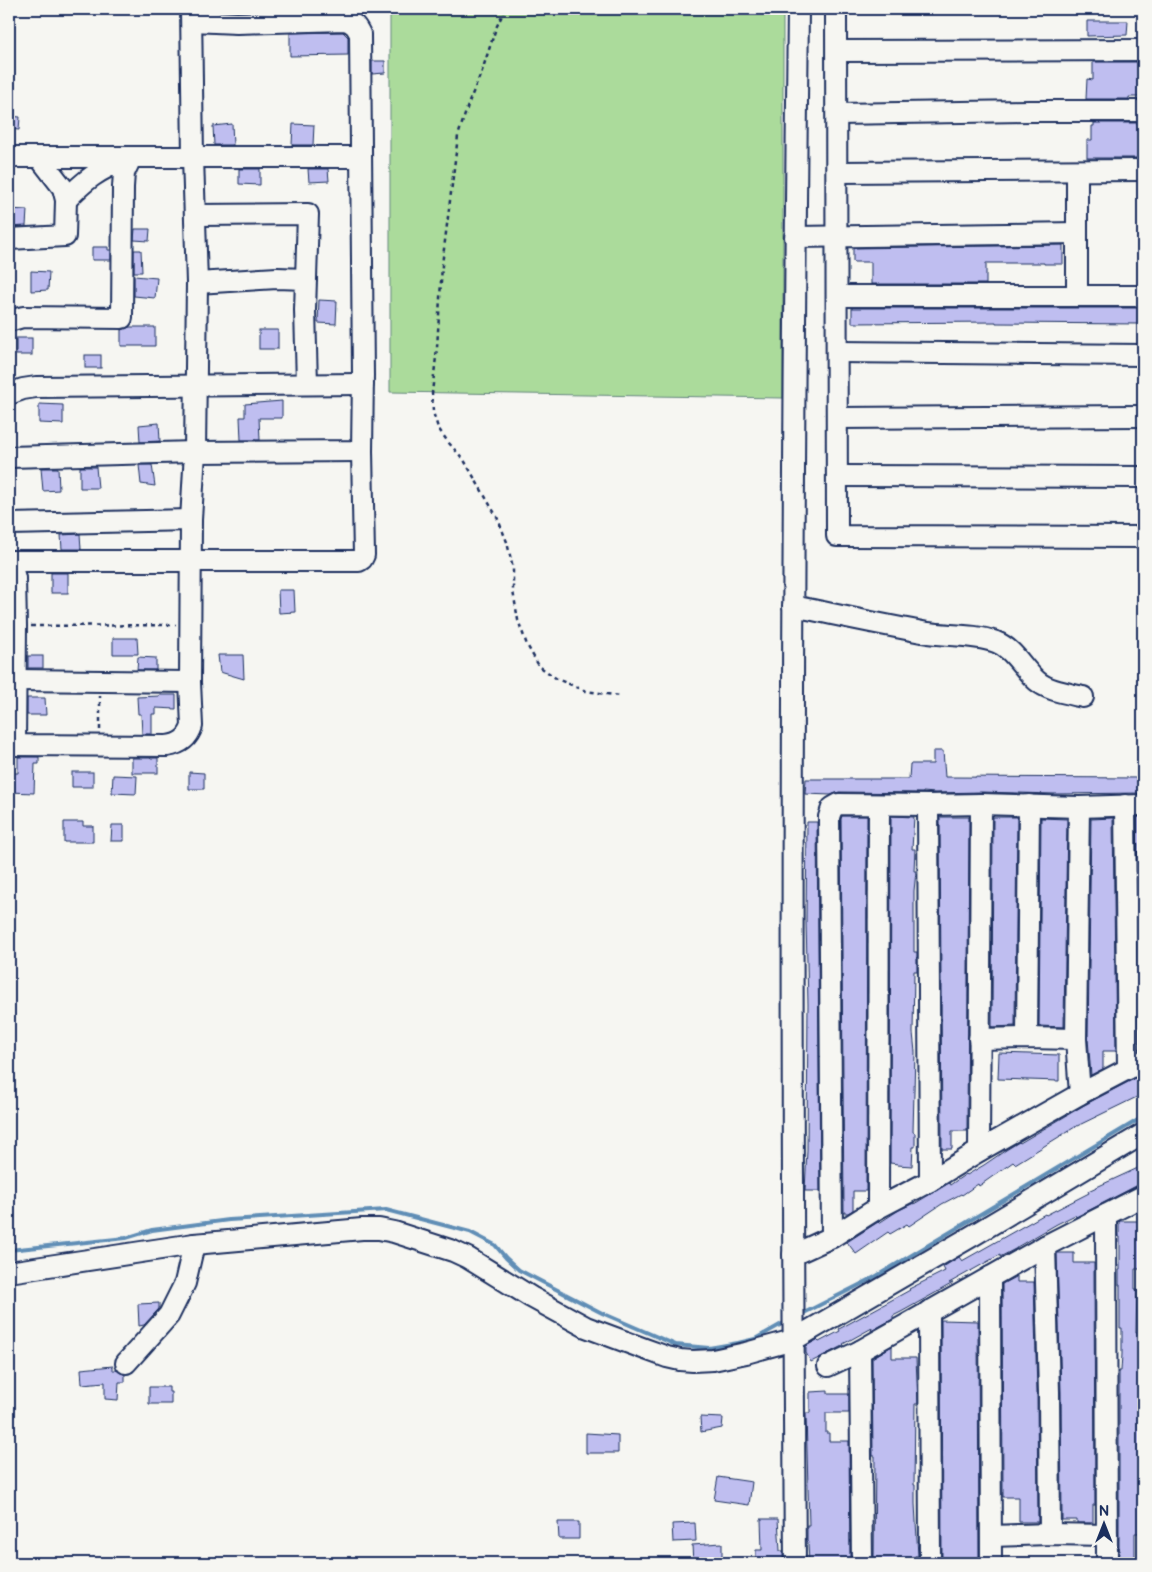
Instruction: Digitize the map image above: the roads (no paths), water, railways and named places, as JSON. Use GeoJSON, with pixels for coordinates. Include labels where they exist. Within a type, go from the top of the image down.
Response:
{"type":"FeatureCollection","features":[{"type":"Feature","properties":{"kind":"street"},"geometry":{"type":"LineString","coordinates":[[795,1563],[793,1336],[793,606],[798,9]]}},
{"type":"Feature","properties":{"kind":"street"},"geometry":{"type":"LineString","coordinates":[[836,9],[837,536],[1143,537]]}},
{"type":"Feature","properties":{"kind":"street"},"geometry":{"type":"LineString","coordinates":[[192,15],[193,157],[197,283],[195,452],[191,520],[191,560],[190,625],[190,682],[192,726],[190,733],[182,742],[167,746],[100,744],[12,745],[16,680],[16,626],[15,578],[9,563],[191,560],[353,561],[362,559],[364,555],[360,34],[353,23],[345,20],[237,23],[213,21],[192,15]]}},
{"type":"Feature","properties":{"kind":"street"},"geometry":{"type":"LineString","coordinates":[[837,51],[1143,50]]}},
{"type":"Feature","properties":{"kind":"street"},"geometry":{"type":"LineString","coordinates":[[837,114],[1143,111]]}},
{"type":"Feature","properties":{"kind":"street"},"geometry":{"type":"LineString","coordinates":[[9,157],[360,157]]}},
{"type":"Feature","properties":{"kind":"street"},"geometry":{"type":"LineString","coordinates":[[9,239],[65,236],[66,200],[63,188],[39,157]]}},
{"type":"Feature","properties":{"kind":"street"},"geometry":{"type":"LineString","coordinates":[[66,200],[82,183],[106,167],[131,158]]}},
{"type":"Feature","properties":{"kind":"street"},"geometry":{"type":"LineString","coordinates":[[9,322],[23,317],[122,318],[123,187],[125,167],[131,158]]}},
{"type":"Feature","properties":{"kind":"street"},"geometry":{"type":"LineString","coordinates":[[1077,170],[1077,296]]}},
{"type":"Feature","properties":{"kind":"street"},"geometry":{"type":"LineString","coordinates":[[837,172],[1143,170]]}},
{"type":"Feature","properties":{"kind":"street"},"geometry":{"type":"LineString","coordinates":[[195,215],[308,214],[305,310],[307,384]]}},
{"type":"Feature","properties":{"kind":"street"},"geometry":{"type":"LineString","coordinates":[[795,231],[1077,233]]}},
{"type":"Feature","properties":{"kind":"street"},"geometry":{"type":"LineString","coordinates":[[197,283],[277,278],[306,279]]}},
{"type":"Feature","properties":{"kind":"street"},"geometry":{"type":"LineString","coordinates":[[837,296],[1143,296]]}},
{"type":"Feature","properties":{"kind":"street"},"geometry":{"type":"LineString","coordinates":[[837,352],[1143,355]]}},
{"type":"Feature","properties":{"kind":"street"},"geometry":{"type":"LineString","coordinates":[[9,394],[36,387],[363,384]]}},
{"type":"Feature","properties":{"kind":"street"},"geometry":{"type":"LineString","coordinates":[[837,418],[1143,416]]}},
{"type":"Feature","properties":{"kind":"street"},"geometry":{"type":"LineString","coordinates":[[9,457],[195,452],[362,451]]}},
{"type":"Feature","properties":{"kind":"street"},"geometry":{"type":"LineString","coordinates":[[837,476],[1143,477]]}},
{"type":"Feature","properties":{"kind":"street"},"geometry":{"type":"LineString","coordinates":[[9,524],[191,520]]}},
{"type":"Feature","properties":{"kind":"street"},"geometry":{"type":"LineString","coordinates":[[793,606],[929,633],[973,637],[994,642],[1004,646],[1011,652],[1036,680],[1043,685],[1052,690],[1083,697]]}},
{"type":"Feature","properties":{"kind":"street"},"geometry":{"type":"LineString","coordinates":[[16,680],[190,682]]}},
{"type":"Feature","properties":{"kind":"street"},"geometry":{"type":"LineString","coordinates":[[793,1255],[832,1237],[878,1208],[930,1181],[979,1151],[1135,1065],[1134,805],[1079,807],[981,804],[839,804],[832,808],[829,817],[832,1237]]}},
{"type":"Feature","properties":{"kind":"street"},"geometry":{"type":"LineString","coordinates":[[979,1151],[981,804]]}},
{"type":"Feature","properties":{"kind":"street"},"geometry":{"type":"LineString","coordinates":[[878,1208],[879,805]]}},
{"type":"Feature","properties":{"kind":"street"},"geometry":{"type":"LineString","coordinates":[[928,805],[930,1181]]}},
{"type":"Feature","properties":{"kind":"street"},"geometry":{"type":"LineString","coordinates":[[1027,1038],[1029,805]]}},
{"type":"Feature","properties":{"kind":"street"},"geometry":{"type":"LineString","coordinates":[[1079,807],[1076,1040],[1080,1094]]}},
{"type":"Feature","properties":{"kind":"street"},"geometry":{"type":"LineString","coordinates":[[980,1040],[1027,1038],[1076,1040]]}},
{"type":"Feature","properties":{"kind":"street"},"geometry":{"type":"LineString","coordinates":[[9,1272],[194,1244],[379,1229],[421,1240],[468,1258],[531,1297],[586,1327],[667,1357],[693,1361],[713,1360],[746,1353],[793,1336],[972,1236],[1143,1134]]}},
{"type":"Feature","properties":{"kind":"street"},"geometry":{"type":"LineString","coordinates":[[828,1366],[860,1351],[1045,1246],[1143,1196]]}},
{"type":"Feature","properties":{"kind":"street"},"geometry":{"type":"LineString","coordinates":[[1106,1215],[1106,1563]]}},
{"type":"Feature","properties":{"kind":"street"},"geometry":{"type":"LineString","coordinates":[[126,1363],[169,1315],[185,1283],[194,1244]]}},
{"type":"Feature","properties":{"kind":"street"},"geometry":{"type":"LineString","coordinates":[[1045,1246],[1050,1534]]}},
{"type":"Feature","properties":{"kind":"street"},"geometry":{"type":"LineString","coordinates":[[990,1277],[992,1563]]}},
{"type":"Feature","properties":{"kind":"street"},"geometry":{"type":"LineString","coordinates":[[929,1311],[930,1563]]}},
{"type":"Feature","properties":{"kind":"street"},"geometry":{"type":"LineString","coordinates":[[860,1351],[862,1563]]}},
{"type":"Feature","properties":{"kind":"street"},"geometry":{"type":"LineString","coordinates":[[991,1536],[1050,1534],[1107,1536]]}},
{"type":"Feature","properties":{"kind":"waterway"},"geometry":{"type":"LineString","coordinates":[[800,1315],[875,1277],[1143,1117]]}},
{"type":"Feature","properties":{"kind":"waterway"},"geometry":{"type":"LineString","coordinates":[[9,1250],[126,1238],[152,1230],[229,1220],[386,1210],[470,1232],[495,1245],[519,1270],[602,1313],[676,1345],[709,1348],[738,1343],[755,1339],[787,1321]]}}]}
